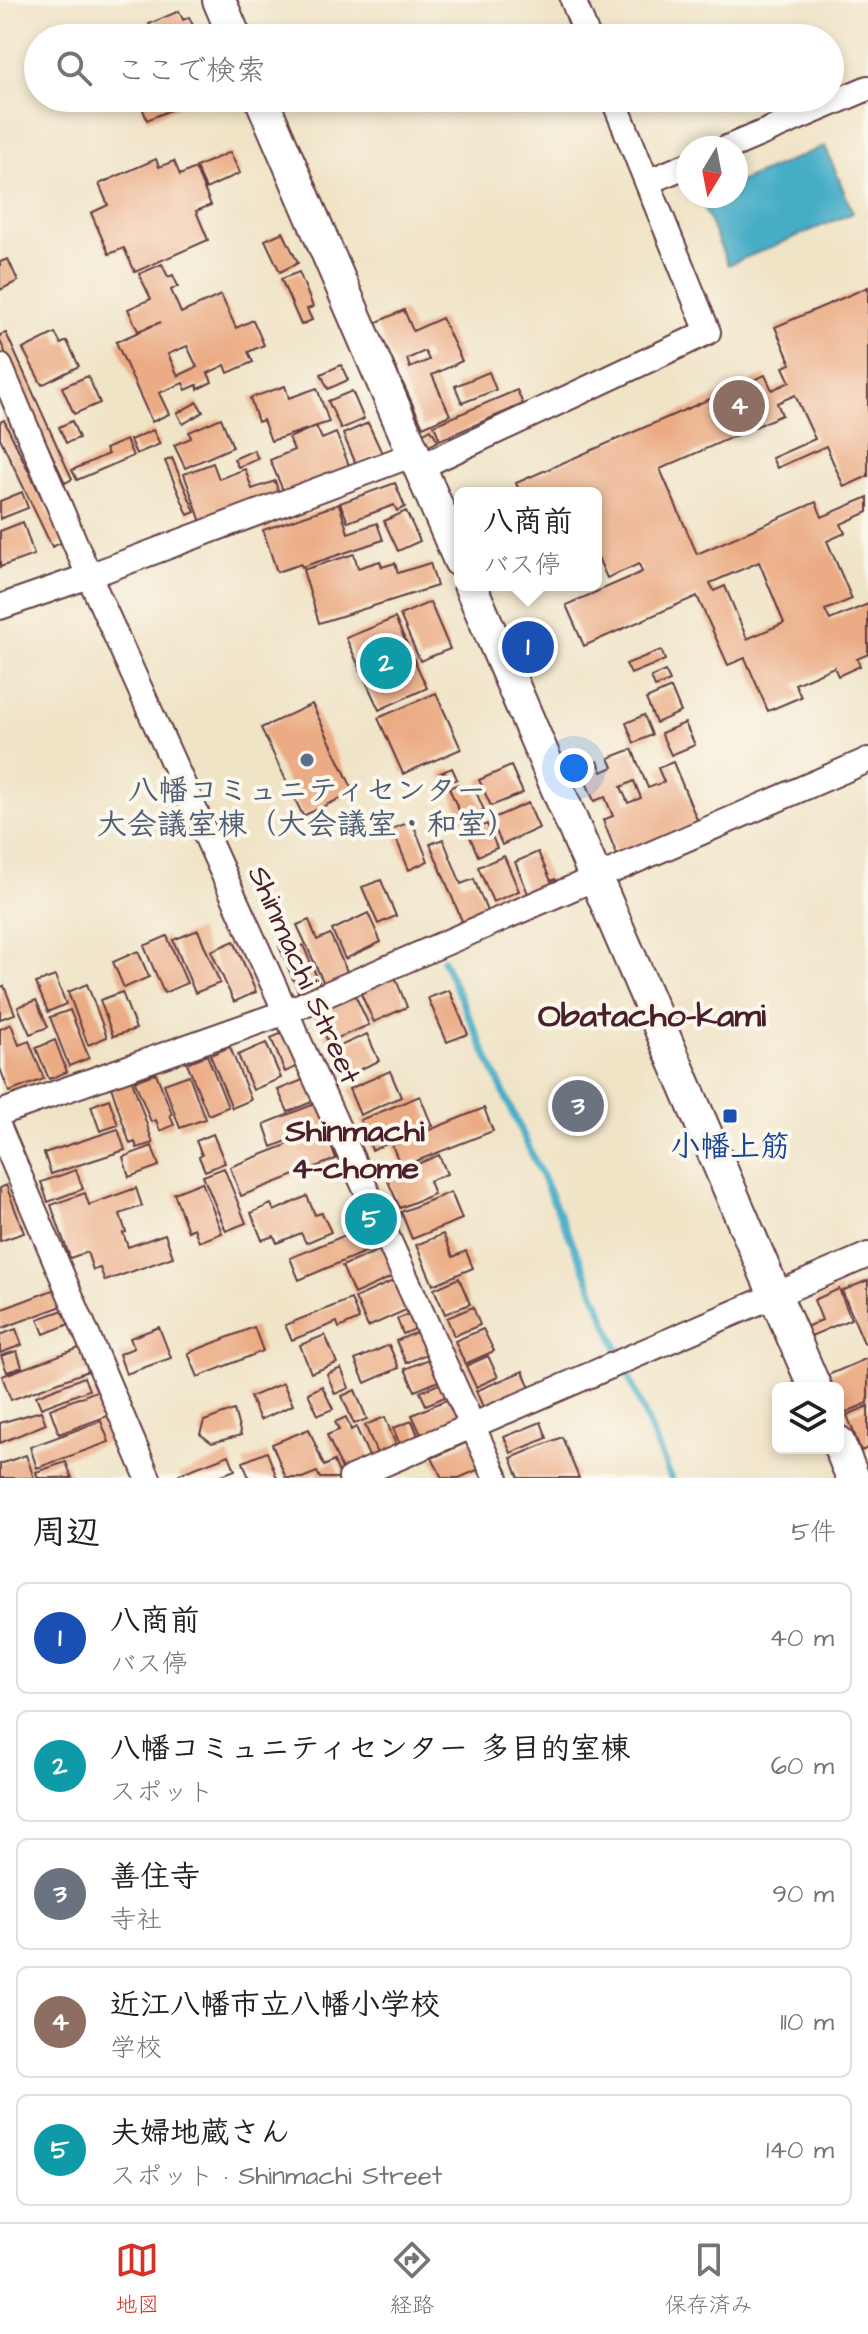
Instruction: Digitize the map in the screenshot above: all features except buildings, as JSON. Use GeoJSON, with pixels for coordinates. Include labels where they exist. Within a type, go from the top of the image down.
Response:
{"type":"FeatureCollection","features":[{"type":"Feature","properties":{"kind":"street"},"geometry":{"type":"LineString","coordinates":[[219,0],[229,24]]}},
{"type":"Feature","properties":{"kind":"street"},"geometry":{"type":"LineString","coordinates":[[573,0],[582,24]]}},
{"type":"Feature","properties":{"kind":"street"},"geometry":{"type":"LineString","coordinates":[[844,98],[868,88]]}},
{"type":"Feature","properties":{"kind":"street"},"geometry":{"type":"LineString","coordinates":[[267,112],[454,547]]}},
{"type":"Feature","properties":{"kind":"street"},"geometry":{"type":"LineString","coordinates":[[0,607],[417,461],[708,332],[619,112]]}},
{"type":"Feature","properties":{"kind":"street"},"geometry":{"type":"LineString","coordinates":[[748,139],[812,112]]}},
{"type":"Feature","properties":{"kind":"street"},"geometry":{"type":"LineString","coordinates":[[647,182],[676,170]]}},
{"type":"Feature","properties":{"kind":"street","name":"Shinmachi Street"},"geometry":{"type":"LineString","coordinates":[[0,366],[89,576],[496,1478]]}},
{"type":"Feature","properties":{"kind":"street"},"geometry":{"type":"LineString","coordinates":[[473,591],[812,1382]]}},
{"type":"Feature","properties":{"kind":"street"},"geometry":{"type":"LineString","coordinates":[[0,1113],[286,1012],[868,760]]}},
{"type":"Feature","properties":{"kind":"street"},"geometry":{"type":"LineString","coordinates":[[0,1130],[148,1478]]}},
{"type":"Feature","properties":{"kind":"street"},"geometry":{"type":"LineString","coordinates":[[351,1478],[868,1255]]}},
{"type":"Feature","properties":{"kind":"street"},"geometry":{"type":"LineString","coordinates":[[843,1454],[853,1478]]}},
{"type":"Feature","properties":{"kind":"water"},"geometry":{"type":"Polygon","coordinates":[[[825,146],[853,213],[728,265],[704,208],[748,208],[748,178],[825,146]]]}},
{"type":"Feature","properties":{"kind":"waterway"},"geometry":{"type":"LineString","coordinates":[[443,960],[583,1266],[671,1478]]}},
{"type":"Feature","properties":{"kind":"place","name":"近江八幡市立八幡小学校"},"geometry":{"type":"Point","coordinates":[739,406]}},
{"type":"Feature","properties":{"kind":"place","name":"八商前"},"geometry":{"type":"Point","coordinates":[528,647]}},
{"type":"Feature","properties":{"kind":"place","name":"八幡コミュニティセンター 多目的室棟"},"geometry":{"type":"Point","coordinates":[386,663]}},
{"type":"Feature","properties":{"kind":"place","name":"八幡コミュニティセンター 大会議室棟（大会議室・和室）"},"geometry":{"type":"Point","coordinates":[307,760]}},
{"type":"Feature","properties":{"kind":"place","name":"善住寺"},"geometry":{"type":"Point","coordinates":[578,1106]}},
{"type":"Feature","properties":{"kind":"place","name":"小幡上筋"},"geometry":{"type":"Point","coordinates":[730,1116]}},
{"type":"Feature","properties":{"kind":"place","name":"夫婦地蔵さん"},"geometry":{"type":"Point","coordinates":[371,1219]}},
{"type":"Feature","properties":{"kind":"district","name":"Obatacho-kami"},"geometry":{"type":"Point","coordinates":[652,1016]}},
{"type":"Feature","properties":{"kind":"district","name":"Shinmachi 4-chome"},"geometry":{"type":"Point","coordinates":[355,1150]}}]}
